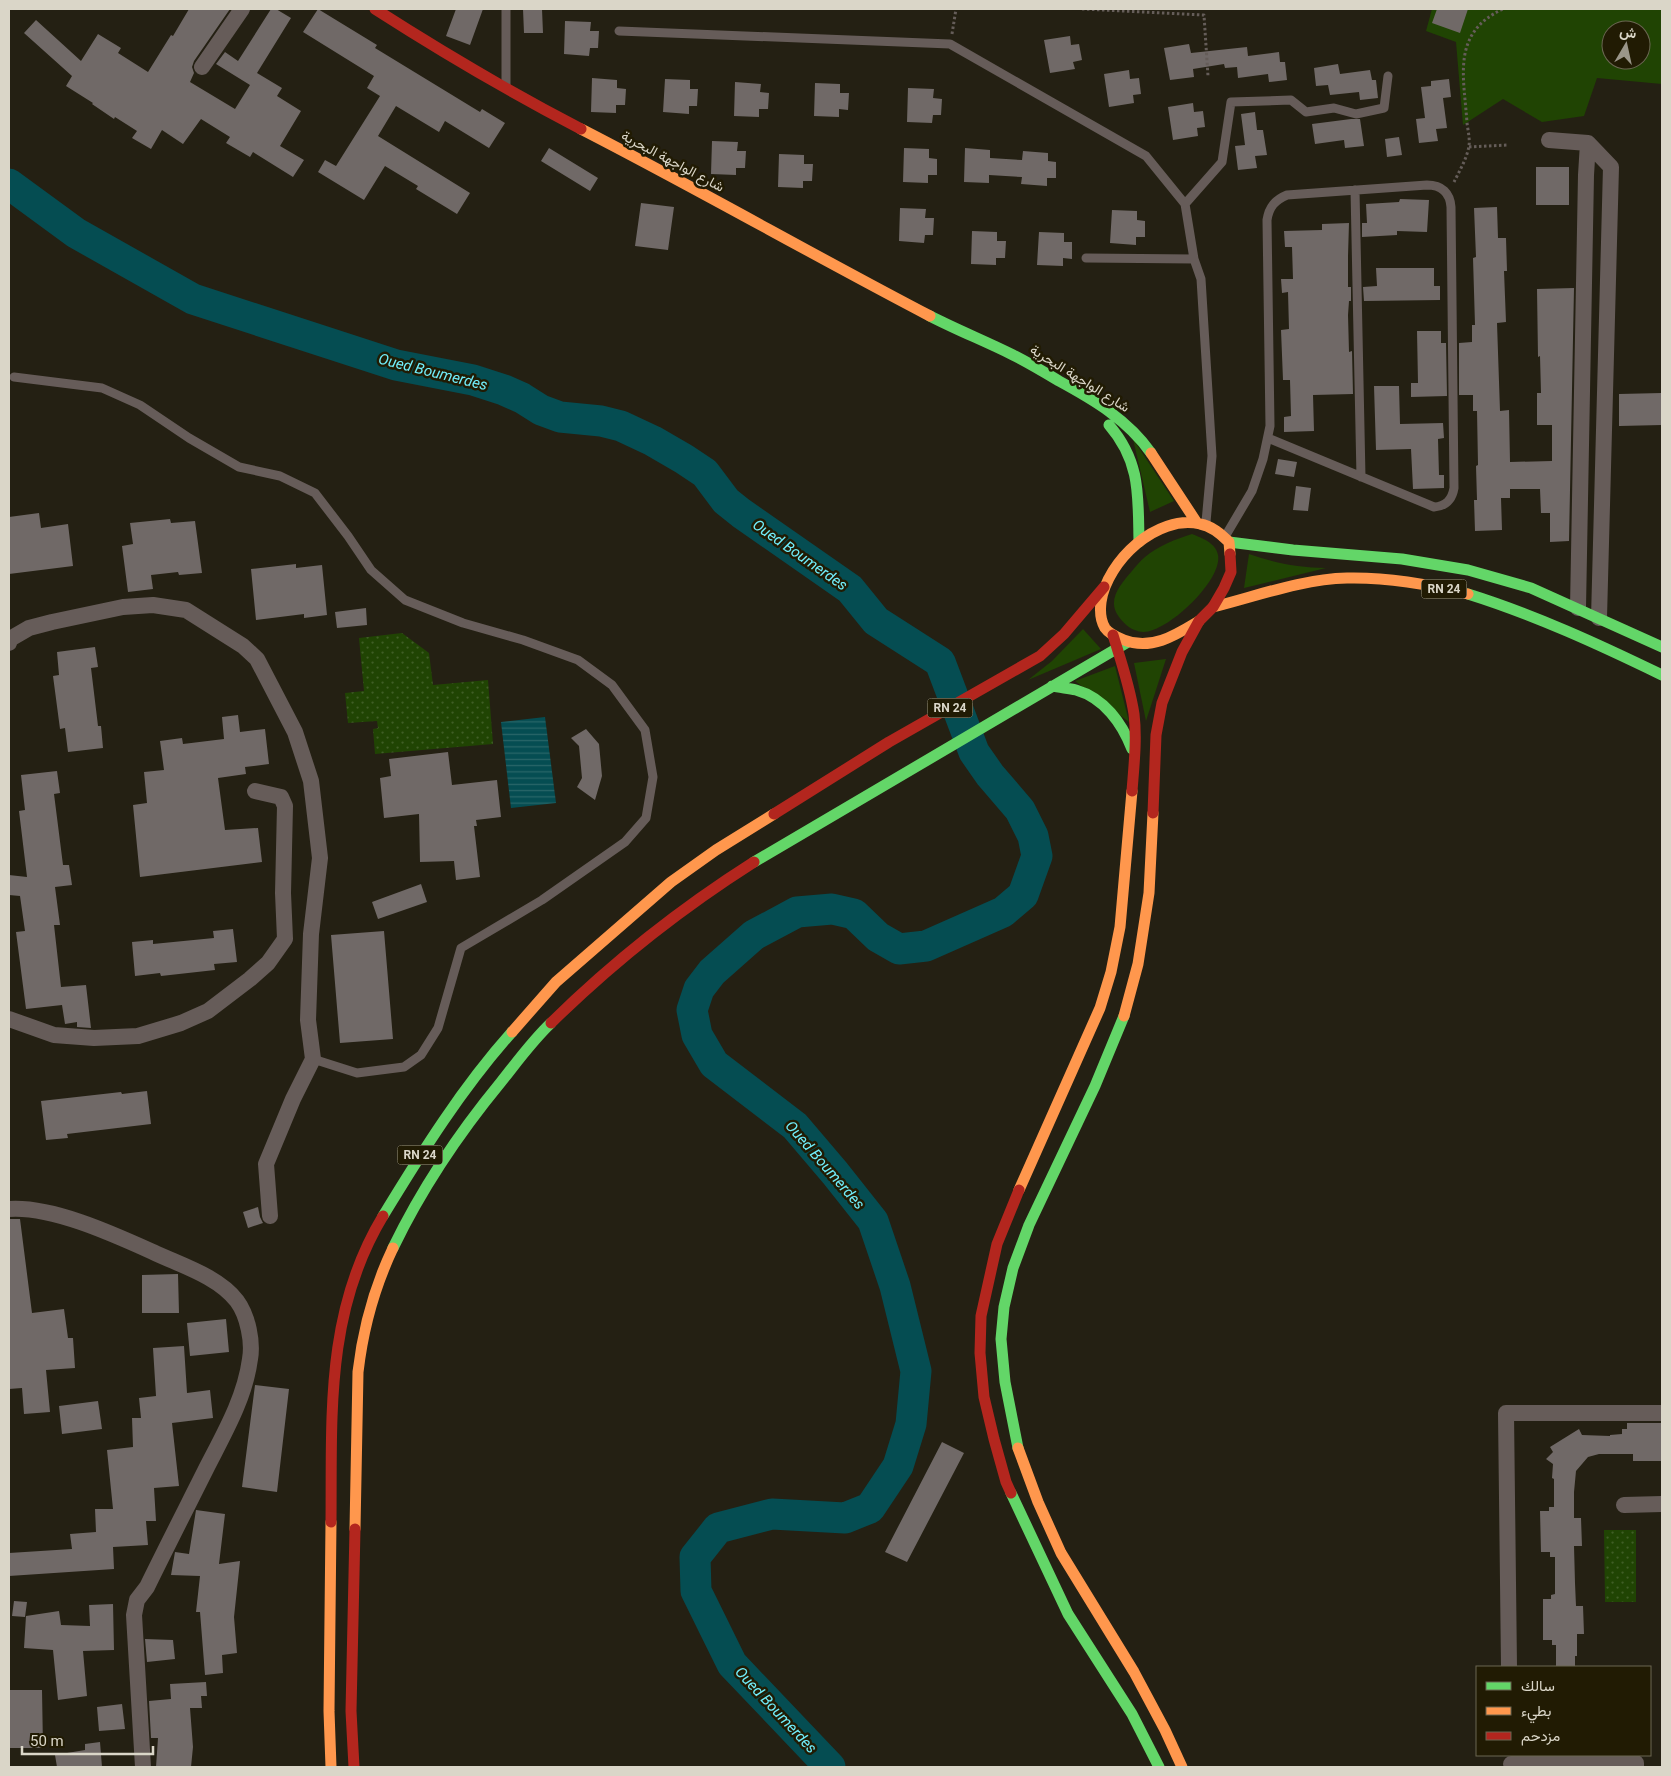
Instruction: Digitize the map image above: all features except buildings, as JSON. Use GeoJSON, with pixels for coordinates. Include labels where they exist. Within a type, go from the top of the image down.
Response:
{"type":"FeatureCollection","features":[{"type":"Feature","properties":{"kind":"main road","name":"شارع الواجهة البحرية"},"geometry":{"type":"LineString","coordinates":[[375,9],[506,89],[963,333],[1013,355],[1094,400],[1126,424],[1140,439],[1201,524]]}},
{"type":"Feature","properties":{"kind":"main road","name":"شارع الواجهة البحرية"},"geometry":{"type":"LineString","coordinates":[[963,333],[980,348],[1006,364]]}},
{"type":"Feature","properties":{"kind":"main road","name":"شارع الواجهة البحرية"},"geometry":{"type":"LineString","coordinates":[[1033,379],[1096,414],[1124,442],[1134,468],[1139,542]]}},
{"type":"Feature","properties":{"kind":"main road"},"geometry":{"type":"LineString","coordinates":[[1159,1767],[1132,1714],[1068,1614],[1010,1490],[994,1439],[984,1397],[980,1353],[981,1316],[998,1244],[1028,1168],[1100,1008],[1111,972],[1120,927],[1136,732],[1122,646],[1104,626],[1099,608],[1104,587],[1113,568],[1129,550],[1150,534],[1169,526],[1201,524],[1227,540],[1231,572],[1213,607],[1200,621],[1182,652],[1162,703],[1157,727],[1154,768],[1149,892],[1138,964],[1123,1021],[1095,1086],[1029,1225],[1013,1268],[1004,1306],[1001,1339],[1005,1382],[1018,1450],[1038,1502],[1061,1553],[1134,1672],[1165,1730],[1182,1767]]}},
{"type":"Feature","properties":{"kind":"main road","name":"RN 24"},"geometry":{"type":"LineString","coordinates":[[1227,540],[1293,550],[1402,559],[1476,572],[1531,588],[1662,647]]}},
{"type":"Feature","properties":{"kind":"main road","name":"RN 24"},"geometry":{"type":"LineString","coordinates":[[1213,607],[1310,582],[1348,578],[1382,579],[1422,584],[1468,594],[1531,615],[1662,675]]}},
{"type":"Feature","properties":{"kind":"main road","name":"RN 24"},"geometry":{"type":"LineString","coordinates":[[331,1767],[329,1701],[332,1392],[337,1347],[346,1303],[358,1266],[374,1231],[420,1156],[496,1050],[556,982],[672,882],[768,817],[889,742],[1012,674],[1040,656],[1052,647],[1104,587]]}},
{"type":"Feature","properties":{"kind":"main road"},"geometry":{"type":"LineString","coordinates":[[1122,646],[1168,639],[1200,621]]}},
{"type":"Feature","properties":{"kind":"main road","name":"RN 24"},"geometry":{"type":"LineString","coordinates":[[354,1767],[351,1711],[358,1372],[363,1333],[373,1295],[386,1261],[431,1176],[470,1120],[537,1038],[583,992],[643,940],[738,872],[1023,702],[1122,646]]}},
{"type":"Feature","properties":{"kind":"main road"},"geometry":{"type":"LineString","coordinates":[[1052,686],[1076,690],[1097,700],[1114,716],[1128,735],[1135,758]]}},
{"type":"Feature","properties":{"kind":"street"},"geometry":{"type":"LineString","coordinates":[[202,67],[242,9]]}},
{"type":"Feature","properties":{"kind":"street"},"geometry":{"type":"LineString","coordinates":[[1549,140],[1588,144],[1611,167],[1599,618]]}},
{"type":"Feature","properties":{"kind":"street"},"geometry":{"type":"LineString","coordinates":[[1578,608],[1588,144]]}},
{"type":"Feature","properties":{"kind":"street"},"geometry":{"type":"LineString","coordinates":[[9,641],[29,628],[123,607],[154,605],[186,610],[244,646],[256,659],[295,732],[311,781],[320,858],[311,934],[308,1020],[313,1059],[293,1099],[266,1164],[270,1216]]}},
{"type":"Feature","properties":{"kind":"street"},"geometry":{"type":"LineString","coordinates":[[9,1019],[54,1035],[94,1038],[138,1036],[181,1022],[208,1010],[268,963],[285,939],[283,893],[285,806],[281,797],[255,791]]}},
{"type":"Feature","properties":{"kind":"street"},"geometry":{"type":"LineString","coordinates":[[9,1209],[17,1208],[49,1213],[109,1232],[209,1278],[224,1288],[238,1302],[250,1338],[250,1358],[245,1384],[229,1422],[147,1587],[138,1600],[134,1616],[143,1767]]}},
{"type":"Feature","properties":{"kind":"street"},"geometry":{"type":"LineString","coordinates":[[1509,1666],[1506,1413],[1662,1413]]}},
{"type":"Feature","properties":{"kind":"street"},"geometry":{"type":"LineString","coordinates":[[1624,1505],[1662,1504]]}},
{"type":"Feature","properties":{"kind":"street"},"geometry":{"type":"LineString","coordinates":[[1511,1762],[1636,1763],[1636,1767]]}},
{"type":"Feature","properties":{"kind":"lane"},"geometry":{"type":"LineString","coordinates":[[506,9],[506,89]]}},
{"type":"Feature","properties":{"kind":"lane"},"geometry":{"type":"LineString","coordinates":[[619,31],[950,44],[1146,156],[1185,204],[1194,258],[1202,278],[1212,456],[1201,524]]}},
{"type":"Feature","properties":{"kind":"lane"},"geometry":{"type":"LineString","coordinates":[[1185,204],[1222,162],[1231,102],[1291,100],[1306,112],[1334,108],[1356,114],[1384,108],[1388,76]]}},
{"type":"Feature","properties":{"kind":"lane"},"geometry":{"type":"LineString","coordinates":[[1227,540],[1252,491],[1270,426],[1268,213],[1275,202],[1287,195],[1427,185],[1435,185],[1442,188],[1447,193],[1451,207],[1453,494],[1446,504],[1434,507],[1268,438]]}},
{"type":"Feature","properties":{"kind":"lane"},"geometry":{"type":"LineString","coordinates":[[1355,190],[1361,477]]}},
{"type":"Feature","properties":{"kind":"lane"},"geometry":{"type":"LineString","coordinates":[[1086,258],[1194,258]]}},
{"type":"Feature","properties":{"kind":"lane"},"geometry":{"type":"LineString","coordinates":[[14,377],[102,388],[140,406],[189,438],[239,467],[280,476],[315,493],[371,570],[405,600],[463,623],[523,640],[578,660],[612,685],[645,730],[653,777],[646,818],[625,842],[542,900],[461,948],[438,1028],[421,1055],[404,1067],[357,1073],[313,1059]]}},
{"type":"Feature","properties":{"kind":"path"},"geometry":{"type":"LineString","coordinates":[[950,44],[956,9]]}},
{"type":"Feature","properties":{"kind":"path"},"geometry":{"type":"LineString","coordinates":[[1082,9],[1204,15],[1208,76]]}},
{"type":"Feature","properties":{"kind":"path"},"geometry":{"type":"LineString","coordinates":[[1447,193],[1452,188],[1469,147],[1463,67],[1466,44],[1475,28],[1490,15],[1503,9]]}},
{"type":"Feature","properties":{"kind":"path"},"geometry":{"type":"LineString","coordinates":[[1469,147],[1507,145]]}},
{"type":"Feature","properties":{"kind":"green space"},"geometry":{"type":"Polygon","coordinates":[[[1432,9],[1662,9],[1662,84],[1597,78],[1584,116],[1542,122],[1503,99],[1463,125],[1456,42],[1426,31],[1432,9]]]}},
{"type":"Feature","properties":{"kind":"green space"},"geometry":{"type":"Polygon","coordinates":[[[1133,439],[1174,501],[1150,512],[1133,439]]]}},
{"type":"Feature","properties":{"kind":"green space"},"geometry":{"type":"Polygon","coordinates":[[[1192,534],[1208,541],[1217,551],[1217,566],[1212,578],[1203,591],[1179,615],[1166,624],[1143,632],[1129,627],[1115,611],[1114,598],[1116,592],[1138,564],[1150,553],[1167,543],[1192,534]]]}},
{"type":"Feature","properties":{"kind":"green space"},"geometry":{"type":"Polygon","coordinates":[[[1249,554],[1287,564],[1326,568],[1244,588],[1249,554]]]}},
{"type":"Feature","properties":{"kind":"green space"},"geometry":{"type":"Polygon","coordinates":[[[1083,629],[1101,649],[1028,680],[1052,661],[1083,629]]]}},
{"type":"Feature","properties":{"kind":"green space"},"geometry":{"type":"Polygon","coordinates":[[[402,633],[429,653],[433,685],[488,680],[493,744],[375,754],[373,729],[378,728],[377,721],[348,723],[345,693],[364,691],[359,638],[402,633]]]}},
{"type":"Feature","properties":{"kind":"green space"},"geometry":{"type":"Polygon","coordinates":[[[1166,659],[1146,721],[1134,663],[1166,659]]]}},
{"type":"Feature","properties":{"kind":"green space"},"geometry":{"type":"Polygon","coordinates":[[[1115,666],[1129,722],[1075,681],[1115,666]]]}},
{"type":"Feature","properties":{"kind":"green space"},"geometry":{"type":"Polygon","coordinates":[[[1604,1530],[1636,1530],[1636,1602],[1605,1602],[1604,1530]]]}},
{"type":"Feature","properties":{"kind":"water"},"geometry":{"type":"Polygon","coordinates":[[[545,717],[556,803],[511,808],[501,722],[545,717]]]}},
{"type":"Feature","properties":{"kind":"waterway","name":"Oued Boumerdes"},"geometry":{"type":"LineString","coordinates":[[9,184],[76,233],[193,299],[396,365],[473,380],[504,390],[522,398],[541,410],[560,417],[601,421],[621,426],[653,441],[684,459],[705,473],[726,501],[741,513],[850,589],[876,621],[940,662],[974,752],[990,775],[1020,810],[1033,836],[1037,856],[1023,895],[1003,912],[926,946],[899,949],[878,937],[854,914],[832,909],[797,912],[754,935],[712,972],[699,989],[692,1010],[697,1035],[714,1064],[795,1126],[873,1221],[895,1286],[916,1371],[911,1424],[898,1466],[870,1508],[845,1518],[772,1514],[718,1528],[695,1557],[696,1591],[732,1664],[830,1767]]}},
{"type":"Feature","properties":{"kind":"traffic: fast"},"geometry":{"type":"LineString","coordinates":[[930,316],[1019,358],[1085,396],[1110,412],[1132,430],[1151,453]]}},
{"type":"Feature","properties":{"kind":"traffic: fast"},"geometry":{"type":"LineString","coordinates":[[1109,425],[1127,452],[1136,480],[1139,542]]}},
{"type":"Feature","properties":{"kind":"traffic: fast"},"geometry":{"type":"LineString","coordinates":[[1229,542],[1293,550],[1402,559],[1468,570],[1531,588],[1662,647]]}},
{"type":"Feature","properties":{"kind":"traffic: fast"},"geometry":{"type":"LineString","coordinates":[[1468,594],[1518,611],[1566,631],[1662,675]]}},
{"type":"Feature","properties":{"kind":"traffic: fast"},"geometry":{"type":"LineString","coordinates":[[754,862],[1128,642]]}},
{"type":"Feature","properties":{"kind":"traffic: fast"},"geometry":{"type":"LineString","coordinates":[[1052,686],[1076,690],[1103,705],[1123,730],[1132,749]]}},
{"type":"Feature","properties":{"kind":"traffic: fast"},"geometry":{"type":"LineString","coordinates":[[1018,1448],[1005,1382],[1001,1339],[1004,1307],[1013,1268],[1029,1225],[1095,1086],[1124,1016]]}},
{"type":"Feature","properties":{"kind":"traffic: fast"},"geometry":{"type":"LineString","coordinates":[[393,1248],[416,1204],[456,1141],[485,1101],[537,1037],[551,1023]]}},
{"type":"Feature","properties":{"kind":"traffic: fast"},"geometry":{"type":"LineString","coordinates":[[383,1216],[459,1098],[512,1032]]}},
{"type":"Feature","properties":{"kind":"traffic: fast"},"geometry":{"type":"LineString","coordinates":[[1011,1493],[1068,1614],[1132,1714],[1159,1767]]}},
{"type":"Feature","properties":{"kind":"traffic: slow"},"geometry":{"type":"LineString","coordinates":[[581,129],[930,316]]}},
{"type":"Feature","properties":{"kind":"traffic: slow"},"geometry":{"type":"LineString","coordinates":[[1151,453],[1197,523]]}},
{"type":"Feature","properties":{"kind":"traffic: slow"},"geometry":{"type":"LineString","coordinates":[[1199,621],[1172,636],[1154,643],[1144,644],[1124,640],[1109,632],[1102,622],[1101,602],[1105,586],[1113,571],[1137,544],[1151,533],[1167,526],[1184,523],[1200,524],[1212,528],[1229,542],[1230,554]]}},
{"type":"Feature","properties":{"kind":"traffic: slow"},"geometry":{"type":"LineString","coordinates":[[1213,607],[1313,581],[1347,578],[1408,582],[1468,594]]}},
{"type":"Feature","properties":{"kind":"traffic: slow"},"geometry":{"type":"LineString","coordinates":[[1019,1190],[1100,1008],[1111,972],[1120,927],[1132,791]]}},
{"type":"Feature","properties":{"kind":"traffic: slow"},"geometry":{"type":"LineString","coordinates":[[1124,1016],[1138,964],[1149,893],[1153,813]]}},
{"type":"Feature","properties":{"kind":"traffic: slow"},"geometry":{"type":"LineString","coordinates":[[512,1032],[556,982],[671,882],[716,850],[774,814]]}},
{"type":"Feature","properties":{"kind":"traffic: slow"},"geometry":{"type":"LineString","coordinates":[[355,1529],[358,1372],[360,1356],[366,1324],[375,1293],[393,1248]]}},
{"type":"Feature","properties":{"kind":"traffic: slow"},"geometry":{"type":"LineString","coordinates":[[1018,1448],[1038,1502],[1061,1553],[1134,1672],[1165,1730],[1182,1767]]}},
{"type":"Feature","properties":{"kind":"traffic: slow"},"geometry":{"type":"LineString","coordinates":[[331,1522],[329,1711],[331,1767]]}},
{"type":"Feature","properties":{"kind":"traffic: jam"},"geometry":{"type":"LineString","coordinates":[[375,9],[425,41],[528,101],[581,129]]}},
{"type":"Feature","properties":{"kind":"traffic: jam"},"geometry":{"type":"LineString","coordinates":[[1153,813],[1156,735],[1162,703],[1182,652],[1199,621],[1213,607],[1224,588],[1231,572],[1230,554]]}},
{"type":"Feature","properties":{"kind":"traffic: jam"},"geometry":{"type":"LineString","coordinates":[[774,814],[889,742],[1040,656],[1064,634],[1104,587]]}},
{"type":"Feature","properties":{"kind":"traffic: jam"},"geometry":{"type":"LineString","coordinates":[[1113,635],[1128,684],[1134,714],[1135,742],[1132,791]]}},
{"type":"Feature","properties":{"kind":"traffic: jam"},"geometry":{"type":"LineString","coordinates":[[551,1023],[574,1000],[648,937],[700,898],[754,862]]}},
{"type":"Feature","properties":{"kind":"traffic: jam"},"geometry":{"type":"LineString","coordinates":[[1011,1493],[1006,1482],[984,1397],[980,1353],[981,1316],[997,1244],[1019,1190]]}},
{"type":"Feature","properties":{"kind":"traffic: jam"},"geometry":{"type":"LineString","coordinates":[[331,1522],[333,1403],[341,1327],[351,1289],[364,1252],[383,1216]]}},
{"type":"Feature","properties":{"kind":"traffic: jam"},"geometry":{"type":"LineString","coordinates":[[354,1767],[351,1711],[355,1529]]}}]}
